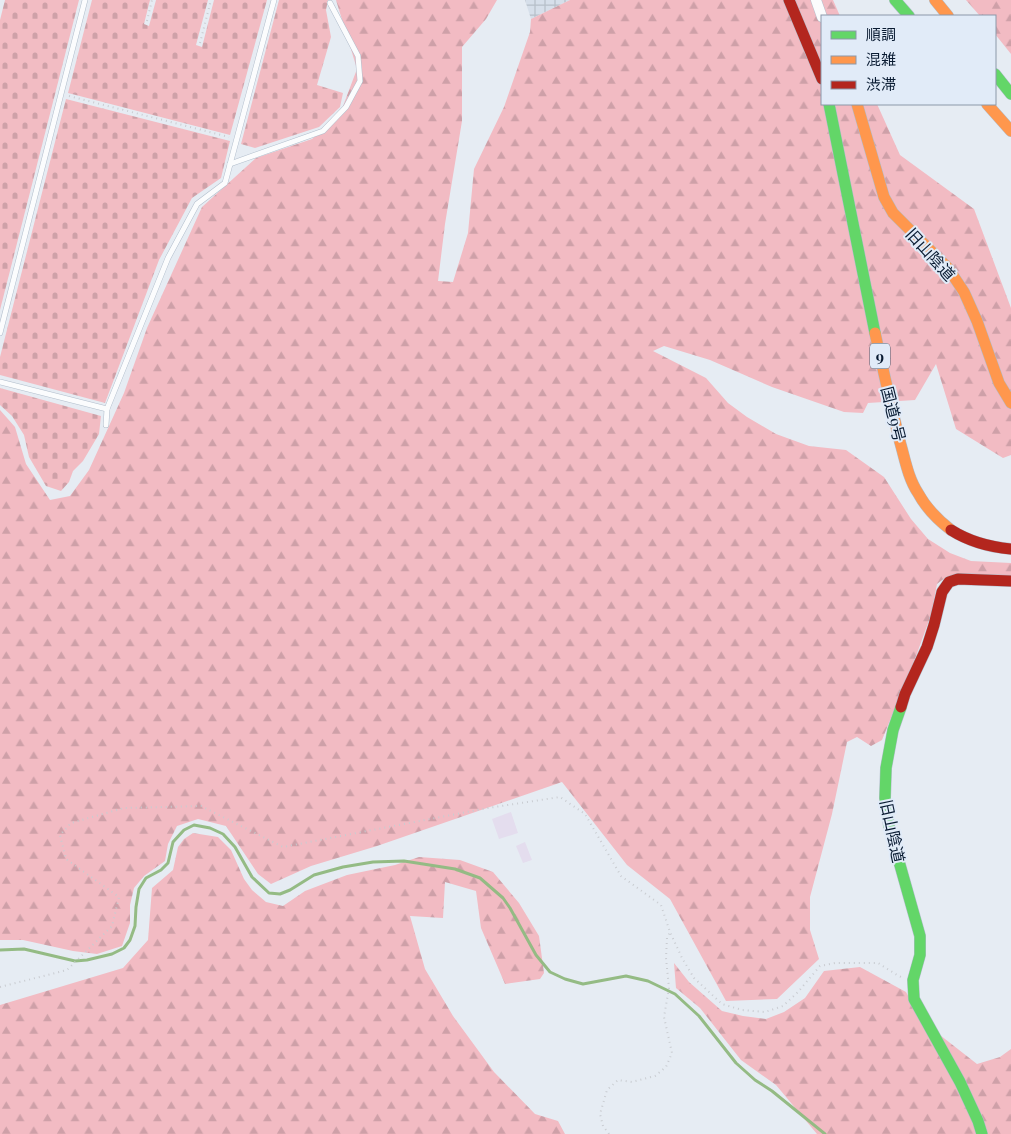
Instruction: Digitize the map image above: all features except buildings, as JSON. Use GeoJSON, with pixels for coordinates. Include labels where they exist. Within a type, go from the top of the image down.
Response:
{"type":"FeatureCollection","features":[{"type":"Feature","properties":{"kind":"main road"},"geometry":{"type":"LineString","coordinates":[[789,0],[821,77]]}},
{"type":"Feature","properties":{"kind":"main road"},"geometry":{"type":"LineString","coordinates":[[894,0],[908,15]]}},
{"type":"Feature","properties":{"kind":"main road"},"geometry":{"type":"LineString","coordinates":[[935,0],[947,15]]}},
{"type":"Feature","properties":{"kind":"main road"},"geometry":{"type":"LineString","coordinates":[[996,75],[1011,94]]}},
{"type":"Feature","properties":{"kind":"main road","name":"国道9号"},"geometry":{"type":"LineString","coordinates":[[829,105],[888,397],[908,473],[920,499],[949,530],[967,540],[987,547],[1011,549]]}},
{"type":"Feature","properties":{"kind":"main road","name":"旧山陰道"},"geometry":{"type":"LineString","coordinates":[[857,105],[884,197],[893,212],[948,268],[964,292],[1000,383],[1011,403]]}},
{"type":"Feature","properties":{"kind":"main road"},"geometry":{"type":"LineString","coordinates":[[988,105],[1011,130]]}},
{"type":"Feature","properties":{"kind":"main road","name":"旧山陰道"},"geometry":{"type":"LineString","coordinates":[[982,1134],[960,1082],[914,999],[912,980],[920,955],[920,936],[889,826],[885,798],[886,768],[893,730],[905,694],[927,648],[942,592],[949,582],[958,579],[1011,581]]}},
{"type":"Feature","properties":{"kind":"street"},"geometry":{"type":"LineString","coordinates":[[816,0],[821,15]]}},
{"type":"Feature","properties":{"kind":"lane"},"geometry":{"type":"LineString","coordinates":[[0,333],[85,0]]}},
{"type":"Feature","properties":{"kind":"lane"},"geometry":{"type":"LineString","coordinates":[[106,424],[107,409],[168,258],[197,204],[225,183],[274,0]]}},
{"type":"Feature","properties":{"kind":"lane"},"geometry":{"type":"LineString","coordinates":[[230,164],[323,131],[346,107],[360,81],[358,56],[330,2]]}},
{"type":"Feature","properties":{"kind":"lane"},"geometry":{"type":"LineString","coordinates":[[0,382],[107,409]]}},
{"type":"Feature","properties":{"kind":"path"},"geometry":{"type":"LineString","coordinates":[[147,20],[152,0]]}},
{"type":"Feature","properties":{"kind":"path"},"geometry":{"type":"LineString","coordinates":[[200,43],[211,0]]}},
{"type":"Feature","properties":{"kind":"path"},"geometry":{"type":"LineString","coordinates":[[61,94],[236,139]]}},
{"type":"Feature","properties":{"kind":"path"},"geometry":{"type":"LineString","coordinates":[[0,987],[67,970],[112,926],[119,897],[66,859],[60,835],[70,823],[124,808],[200,806],[284,847],[488,808],[560,797],[585,814],[621,876],[661,905],[670,932],[694,978],[722,1004],[742,1010],[765,1012],[782,1006],[798,992],[820,966],[835,963],[878,963],[897,976],[912,980]]}},
{"type":"Feature","properties":{"kind":"path"},"geometry":{"type":"LineString","coordinates":[[609,1134],[600,1114],[607,1090],[618,1080],[632,1082],[655,1076],[666,1067],[672,1053],[664,1017],[669,988],[666,958],[667,938],[670,932]]}},
{"type":"Feature","properties":{"kind":"shaded area"},"geometry":{"type":"Polygon","coordinates":[[[525,0],[570,0],[531,19],[525,0]]]}},
{"type":"Feature","properties":{"kind":"green space"},"geometry":{"type":"Polygon","coordinates":[[[5,0],[79,0],[0,310],[0,20],[5,0]]]}},
{"type":"Feature","properties":{"kind":"green space"},"geometry":{"type":"Polygon","coordinates":[[[92,0],[150,0],[144,24],[149,26],[156,0],[208,0],[196,45],[202,47],[214,0],[267,0],[230,135],[68,93],[92,0]]]}},
{"type":"Feature","properties":{"kind":"green space"},"geometry":{"type":"Polygon","coordinates":[[[279,0],[328,0],[326,10],[331,37],[317,85],[343,93],[340,107],[319,127],[255,148],[241,144],[279,0]]]}},
{"type":"Feature","properties":{"kind":"green space"},"geometry":{"type":"Polygon","coordinates":[[[336,0],[497,0],[486,19],[462,47],[462,121],[445,224],[438,281],[453,282],[468,233],[474,169],[504,107],[530,32],[531,19],[570,0],[833,0],[840,15],[821,15],[821,105],[877,105],[900,155],[974,209],[1011,308],[1011,455],[1003,458],[956,429],[936,364],[915,400],[868,403],[863,413],[844,412],[772,387],[710,360],[664,346],[653,351],[706,378],[728,403],[776,434],[809,446],[846,450],[884,477],[911,519],[928,539],[950,553],[971,561],[1011,563],[1011,576],[946,577],[937,584],[931,615],[882,740],[871,746],[857,737],[847,742],[832,814],[810,897],[810,930],[819,959],[777,999],[726,1001],[670,899],[627,865],[562,782],[377,846],[311,866],[271,884],[258,874],[226,826],[198,819],[177,826],[168,844],[165,861],[144,876],[134,888],[130,905],[130,923],[122,946],[97,954],[73,951],[23,940],[0,940],[0,410],[15,427],[26,464],[50,500],[70,496],[89,470],[124,393],[147,328],[202,207],[256,158],[312,139],[340,114],[357,69],[336,0]]]}},
{"type":"Feature","properties":{"kind":"green space"},"geometry":{"type":"Polygon","coordinates":[[[966,0],[1011,0],[1011,54],[996,35],[996,15],[979,15],[966,0]]]}},
{"type":"Feature","properties":{"kind":"green space"},"geometry":{"type":"Polygon","coordinates":[[[66,99],[230,141],[221,178],[192,198],[159,260],[105,403],[0,375],[0,357],[66,99]]]}},
{"type":"Feature","properties":{"kind":"green space"},"geometry":{"type":"Polygon","coordinates":[[[0,388],[101,416],[99,434],[83,461],[73,471],[69,482],[61,491],[46,486],[29,457],[24,435],[12,416],[0,405],[0,388]]]}},
{"type":"Feature","properties":{"kind":"green space"},"geometry":{"type":"Polygon","coordinates":[[[193,833],[218,837],[231,850],[244,879],[252,890],[266,902],[283,906],[305,891],[347,875],[395,865],[419,857],[460,860],[493,872],[519,903],[539,936],[544,973],[540,979],[505,984],[481,928],[476,891],[445,882],[443,918],[410,916],[425,969],[453,1016],[494,1072],[535,1114],[558,1121],[565,1134],[0,1134],[0,1005],[123,968],[148,940],[152,888],[173,870],[178,847],[184,839],[193,833]]]}},
{"type":"Feature","properties":{"kind":"green space"},"geometry":{"type":"Polygon","coordinates":[[[674,963],[689,982],[722,1011],[766,1019],[784,1012],[805,998],[824,971],[860,967],[906,992],[922,1021],[977,1064],[1000,1057],[1011,1049],[1011,1134],[817,1134],[776,1085],[741,1060],[700,1008],[676,988],[674,963]]]}},
{"type":"Feature","properties":{"kind":"waterway"},"geometry":{"type":"LineString","coordinates":[[0,950],[24,949],[75,961],[112,954],[124,948],[130,940],[135,926],[139,889],[146,878],[161,870],[168,863],[173,842],[184,830],[194,825],[210,828],[223,834],[235,847],[252,877],[269,893],[280,894],[314,875],[343,867],[373,862],[404,861],[455,869],[480,878],[503,898],[536,955],[550,972],[583,984],[626,976],[648,981],[675,994],[699,1016],[736,1063],[825,1134]]}},
{"type":"Feature","properties":{"kind":"traffic: fast"},"geometry":{"type":"LineString","coordinates":[[895,0],[908,15]]}},
{"type":"Feature","properties":{"kind":"traffic: fast"},"geometry":{"type":"LineString","coordinates":[[996,75],[1011,94]]}},
{"type":"Feature","properties":{"kind":"traffic: fast"},"geometry":{"type":"LineString","coordinates":[[829,105],[875,333]]}},
{"type":"Feature","properties":{"kind":"traffic: fast"},"geometry":{"type":"LineString","coordinates":[[901,707],[893,730],[886,768],[885,798],[889,826],[920,936],[920,955],[913,980],[914,999],[960,1082],[982,1134]]}},
{"type":"Feature","properties":{"kind":"traffic: slow"},"geometry":{"type":"LineString","coordinates":[[935,0],[947,15]]}},
{"type":"Feature","properties":{"kind":"traffic: slow"},"geometry":{"type":"LineString","coordinates":[[857,105],[884,197],[893,213],[948,268],[964,292],[977,321],[999,383],[1011,403]]}},
{"type":"Feature","properties":{"kind":"traffic: slow"},"geometry":{"type":"LineString","coordinates":[[988,105],[1011,131]]}},
{"type":"Feature","properties":{"kind":"traffic: slow"},"geometry":{"type":"LineString","coordinates":[[875,333],[900,442],[912,481],[929,509],[951,530]]}},
{"type":"Feature","properties":{"kind":"traffic: jam"},"geometry":{"type":"LineString","coordinates":[[789,0],[821,77]]}},
{"type":"Feature","properties":{"kind":"traffic: jam"},"geometry":{"type":"LineString","coordinates":[[951,530],[965,538],[980,543],[1011,549]]}},
{"type":"Feature","properties":{"kind":"traffic: jam"},"geometry":{"type":"LineString","coordinates":[[901,707],[927,647],[942,592],[949,582],[958,579],[1011,581]]}}]}
